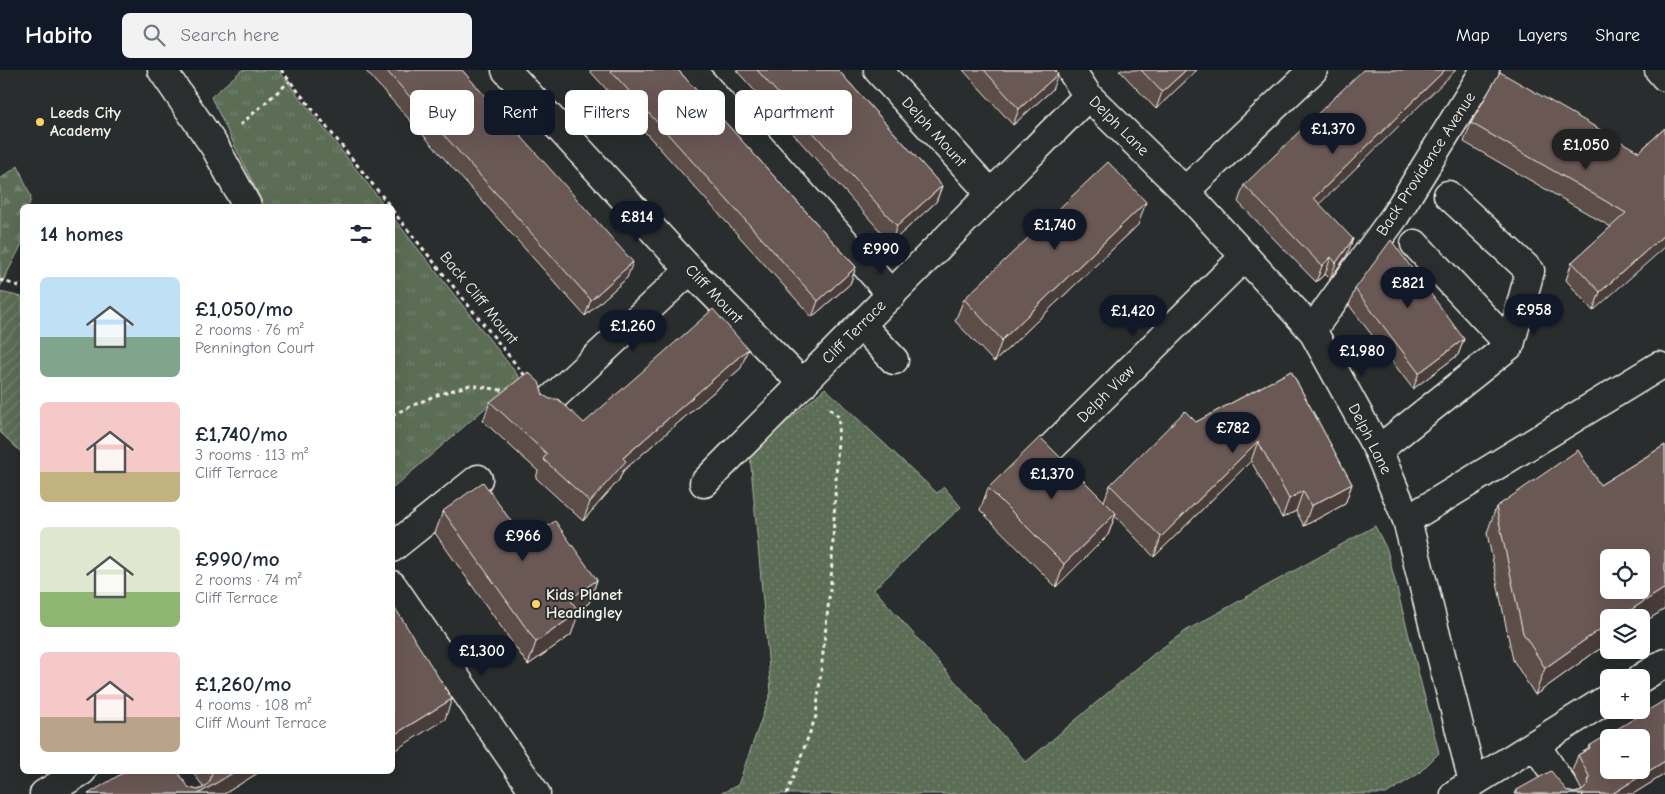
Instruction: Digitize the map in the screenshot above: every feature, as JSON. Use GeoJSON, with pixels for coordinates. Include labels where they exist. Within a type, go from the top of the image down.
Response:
{"type":"FeatureCollection","features":[{"type":"Feature","properties":{"kind":"street"},"geometry":{"type":"LineString","coordinates":[[162,70],[215,147],[246,204]]}},
{"type":"Feature","properties":{"kind":"street","name":"Cliff Mount"},"geometry":{"type":"LineString","coordinates":[[506,70],[690,270],[802,384]]}},
{"type":"Feature","properties":{"kind":"street"},"geometry":{"type":"LineString","coordinates":[[691,70],[892,295]]}},
{"type":"Feature","properties":{"kind":"street","name":"Delph Mount"},"geometry":{"type":"LineString","coordinates":[[878,70],[991,194]]}},
{"type":"Feature","properties":{"kind":"street","name":"Delph Lane"},"geometry":{"type":"LineString","coordinates":[[1071,70],[1088,96],[1184,192],[1312,330],[1378,450],[1407,520],[1464,788]]}},
{"type":"Feature","properties":{"kind":"street"},"geometry":{"type":"LineString","coordinates":[[1184,192],[1313,70]]}},
{"type":"Feature","properties":{"kind":"street","name":"Back Providence Avenue"},"geometry":{"type":"LineString","coordinates":[[1312,330],[1395,216],[1485,70]]}},
{"type":"Feature","properties":{"kind":"street"},"geometry":{"type":"LineString","coordinates":[[1659,70],[1665,77]]}},
{"type":"Feature","properties":{"kind":"street","name":"Cliff Terrace"},"geometry":{"type":"LineString","coordinates":[[704,483],[1088,96]]}},
{"type":"Feature","properties":{"kind":"street"},"geometry":{"type":"LineString","coordinates":[[1378,450],[1510,345],[1530,271],[1448,195]]}},
{"type":"Feature","properties":{"kind":"street"},"geometry":{"type":"LineString","coordinates":[[1415,244],[1510,345]]}},
{"type":"Feature","properties":{"kind":"street","name":"Delph View"},"geometry":{"type":"LineString","coordinates":[[1051,448],[1245,256]]}},
{"type":"Feature","properties":{"kind":"street"},"geometry":{"type":"LineString","coordinates":[[541,396],[690,270]]}},
{"type":"Feature","properties":{"kind":"street"},"geometry":{"type":"LineString","coordinates":[[861,325],[894,360]]}},
{"type":"Feature","properties":{"kind":"street"},"geometry":{"type":"LineString","coordinates":[[1407,520],[1659,366]]}},
{"type":"Feature","properties":{"kind":"street"},"geometry":{"type":"LineString","coordinates":[[395,546],[478,479]]}},
{"type":"Feature","properties":{"kind":"street"},"geometry":{"type":"LineString","coordinates":[[395,589],[536,794]]}},
{"type":"Feature","properties":{"kind":"street"},"geometry":{"type":"LineString","coordinates":[[1650,672],[1665,663]]}},
{"type":"Feature","properties":{"kind":"street"},"geometry":{"type":"LineString","coordinates":[[1464,788],[1600,704]]}},
{"type":"Feature","properties":{"kind":"street"},"geometry":{"type":"LineString","coordinates":[[1535,744],[1568,794]]}},
{"type":"Feature","properties":{"kind":"street"},"geometry":{"type":"LineString","coordinates":[[44,794],[77,774]]}},
{"type":"Feature","properties":{"kind":"path"},"geometry":{"type":"LineString","coordinates":[[281,70],[388,204]]}},
{"type":"Feature","properties":{"kind":"path"},"geometry":{"type":"LineString","coordinates":[[215,147],[290,81]]}},
{"type":"Feature","properties":{"kind":"path","name":"Back Cliff Mount"},"geometry":{"type":"LineString","coordinates":[[395,214],[541,396]]}},
{"type":"Feature","properties":{"kind":"path"},"geometry":{"type":"LineString","coordinates":[[0,280],[20,286]]}},
{"type":"Feature","properties":{"kind":"path"},"geometry":{"type":"LineString","coordinates":[[788,794],[816,716],[831,581],[839,417],[802,384]]}},
{"type":"Feature","properties":{"kind":"path"},"geometry":{"type":"LineString","coordinates":[[395,414],[434,396],[470,385],[541,396]]}},
{"type":"Feature","properties":{"kind":"green space"},"geometry":{"type":"Polygon","coordinates":[[[242,70],[278,70],[383,204],[263,204],[211,97],[242,70]]]}},
{"type":"Feature","properties":{"kind":"green space"},"geometry":{"type":"Polygon","coordinates":[[[18,166],[31,197],[29,204],[20,204],[20,248],[0,287],[0,179],[18,166]]]}},
{"type":"Feature","properties":{"kind":"green space"},"geometry":{"type":"Polygon","coordinates":[[[395,220],[520,378],[395,486],[395,220]]]}},
{"type":"Feature","properties":{"kind":"green space"},"geometry":{"type":"Polygon","coordinates":[[[0,292],[20,297],[20,451],[0,432],[0,292]]]}},
{"type":"Feature","properties":{"kind":"green space"},"geometry":{"type":"Polygon","coordinates":[[[825,388],[937,493],[944,487],[961,507],[874,589],[1026,762],[1155,653],[1187,630],[1375,526],[1387,550],[1439,753],[1418,774],[1386,794],[720,794],[738,785],[771,692],[750,455],[825,388]]]}},
{"type":"Feature","properties":{"kind":"building"},"geometry":{"type":"Polygon","coordinates":[[[386,70],[462,70],[484,95],[484,135],[520,135],[633,262],[591,300],[444,135],[474,135],[474,90],[410,90],[410,97],[386,70]]]}},
{"type":"Feature","properties":{"kind":"building"},"geometry":{"type":"Polygon","coordinates":[[[610,70],[678,70],[696,90],[658,90],[658,123],[648,112],[648,90],[628,90],[610,70]]]}},
{"type":"Feature","properties":{"kind":"building"},"geometry":{"type":"Polygon","coordinates":[[[757,70],[838,70],[942,186],[897,226],[815,135],[852,135],[852,90],[775,90],[757,70]]]}},
{"type":"Feature","properties":{"kind":"building"},"geometry":{"type":"Polygon","coordinates":[[[984,70],[1054,70],[1058,74],[1019,109],[984,70]]]}},
{"type":"Feature","properties":{"kind":"building"},"geometry":{"type":"Polygon","coordinates":[[[1141,70],[1186,70],[1162,92],[1141,70]]]}},
{"type":"Feature","properties":{"kind":"building"},"geometry":{"type":"Polygon","coordinates":[[[1363,70],[1445,70],[1314,198],[1353,239],[1336,263],[1331,257],[1322,266],[1244,185],[1363,70]]]}},
{"type":"Feature","properties":{"kind":"building"},"geometry":{"type":"Polygon","coordinates":[[[1500,72],[1639,152],[1665,128],[1665,234],[1600,292],[1572,262],[1626,213],[1471,123],[1500,72]]]}},
{"type":"Feature","properties":{"kind":"building"},"geometry":{"type":"Polygon","coordinates":[[[725,122],[856,267],[818,301],[669,135],[725,135],[725,122]]]}},
{"type":"Feature","properties":{"kind":"building"},"geometry":{"type":"Polygon","coordinates":[[[1108,162],[1146,202],[1002,340],[964,299],[1108,162]]]}},
{"type":"Feature","properties":{"kind":"building"},"geometry":{"type":"Polygon","coordinates":[[[1391,240],[1464,339],[1419,373],[1355,289],[1391,240]]]}},
{"type":"Feature","properties":{"kind":"building"},"geometry":{"type":"Polygon","coordinates":[[[713,309],[748,349],[623,458],[626,461],[590,502],[543,459],[547,454],[490,402],[528,372],[539,382],[543,395],[550,399],[558,399],[584,423],[713,309]]]}},
{"type":"Feature","properties":{"kind":"building"},"geometry":{"type":"Polygon","coordinates":[[[1291,371],[1352,484],[1311,506],[1303,491],[1289,499],[1258,441],[1161,537],[1110,485],[1185,411],[1196,422],[1291,371]]]}},
{"type":"Feature","properties":{"kind":"building"},"geometry":{"type":"Polygon","coordinates":[[[1040,437],[1116,513],[1064,564],[988,488],[1040,437]]]}},
{"type":"Feature","properties":{"kind":"building"},"geometry":{"type":"Polygon","coordinates":[[[1665,445],[1665,588],[1650,598],[1650,549],[1600,549],[1600,599],[1648,599],[1632,609],[1600,609],[1600,629],[1545,668],[1523,633],[1496,507],[1578,450],[1600,485],[1665,445]]]}},
{"type":"Feature","properties":{"kind":"building"},"geometry":{"type":"Polygon","coordinates":[[[483,482],[526,542],[555,521],[597,580],[570,599],[579,612],[536,642],[443,511],[483,482]]]}},
{"type":"Feature","properties":{"kind":"building"},"geometry":{"type":"Polygon","coordinates":[[[395,608],[452,699],[395,734],[395,608]]]}},
{"type":"Feature","properties":{"kind":"building"},"geometry":{"type":"Polygon","coordinates":[[[1665,700],[1665,761],[1650,770],[1650,729],[1617,729],[1634,719],[1650,719],[1650,709],[1665,700]]]}},
{"type":"Feature","properties":{"kind":"building"},"geometry":{"type":"Polygon","coordinates":[[[1600,739],[1600,779],[1636,779],[1612,794],[1517,794],[1517,790],[1551,771],[1567,791],[1574,793],[1582,791],[1588,785],[1589,776],[1578,755],[1590,748],[1589,746],[1600,739]]]}},
{"type":"Feature","properties":{"kind":"building"},"geometry":{"type":"Polygon","coordinates":[[[121,774],[179,774],[189,788],[198,790],[205,787],[210,781],[212,774],[231,774],[198,794],[88,794],[121,774]]]}},
{"type":"Feature","properties":{"kind":"place","name":"Leeds City Academy"},"geometry":{"type":"Point","coordinates":[40,122]}},
{"type":"Feature","properties":{"kind":"place","name":"Kids Planet Headingley"},"geometry":{"type":"Point","coordinates":[536,604]}}]}
